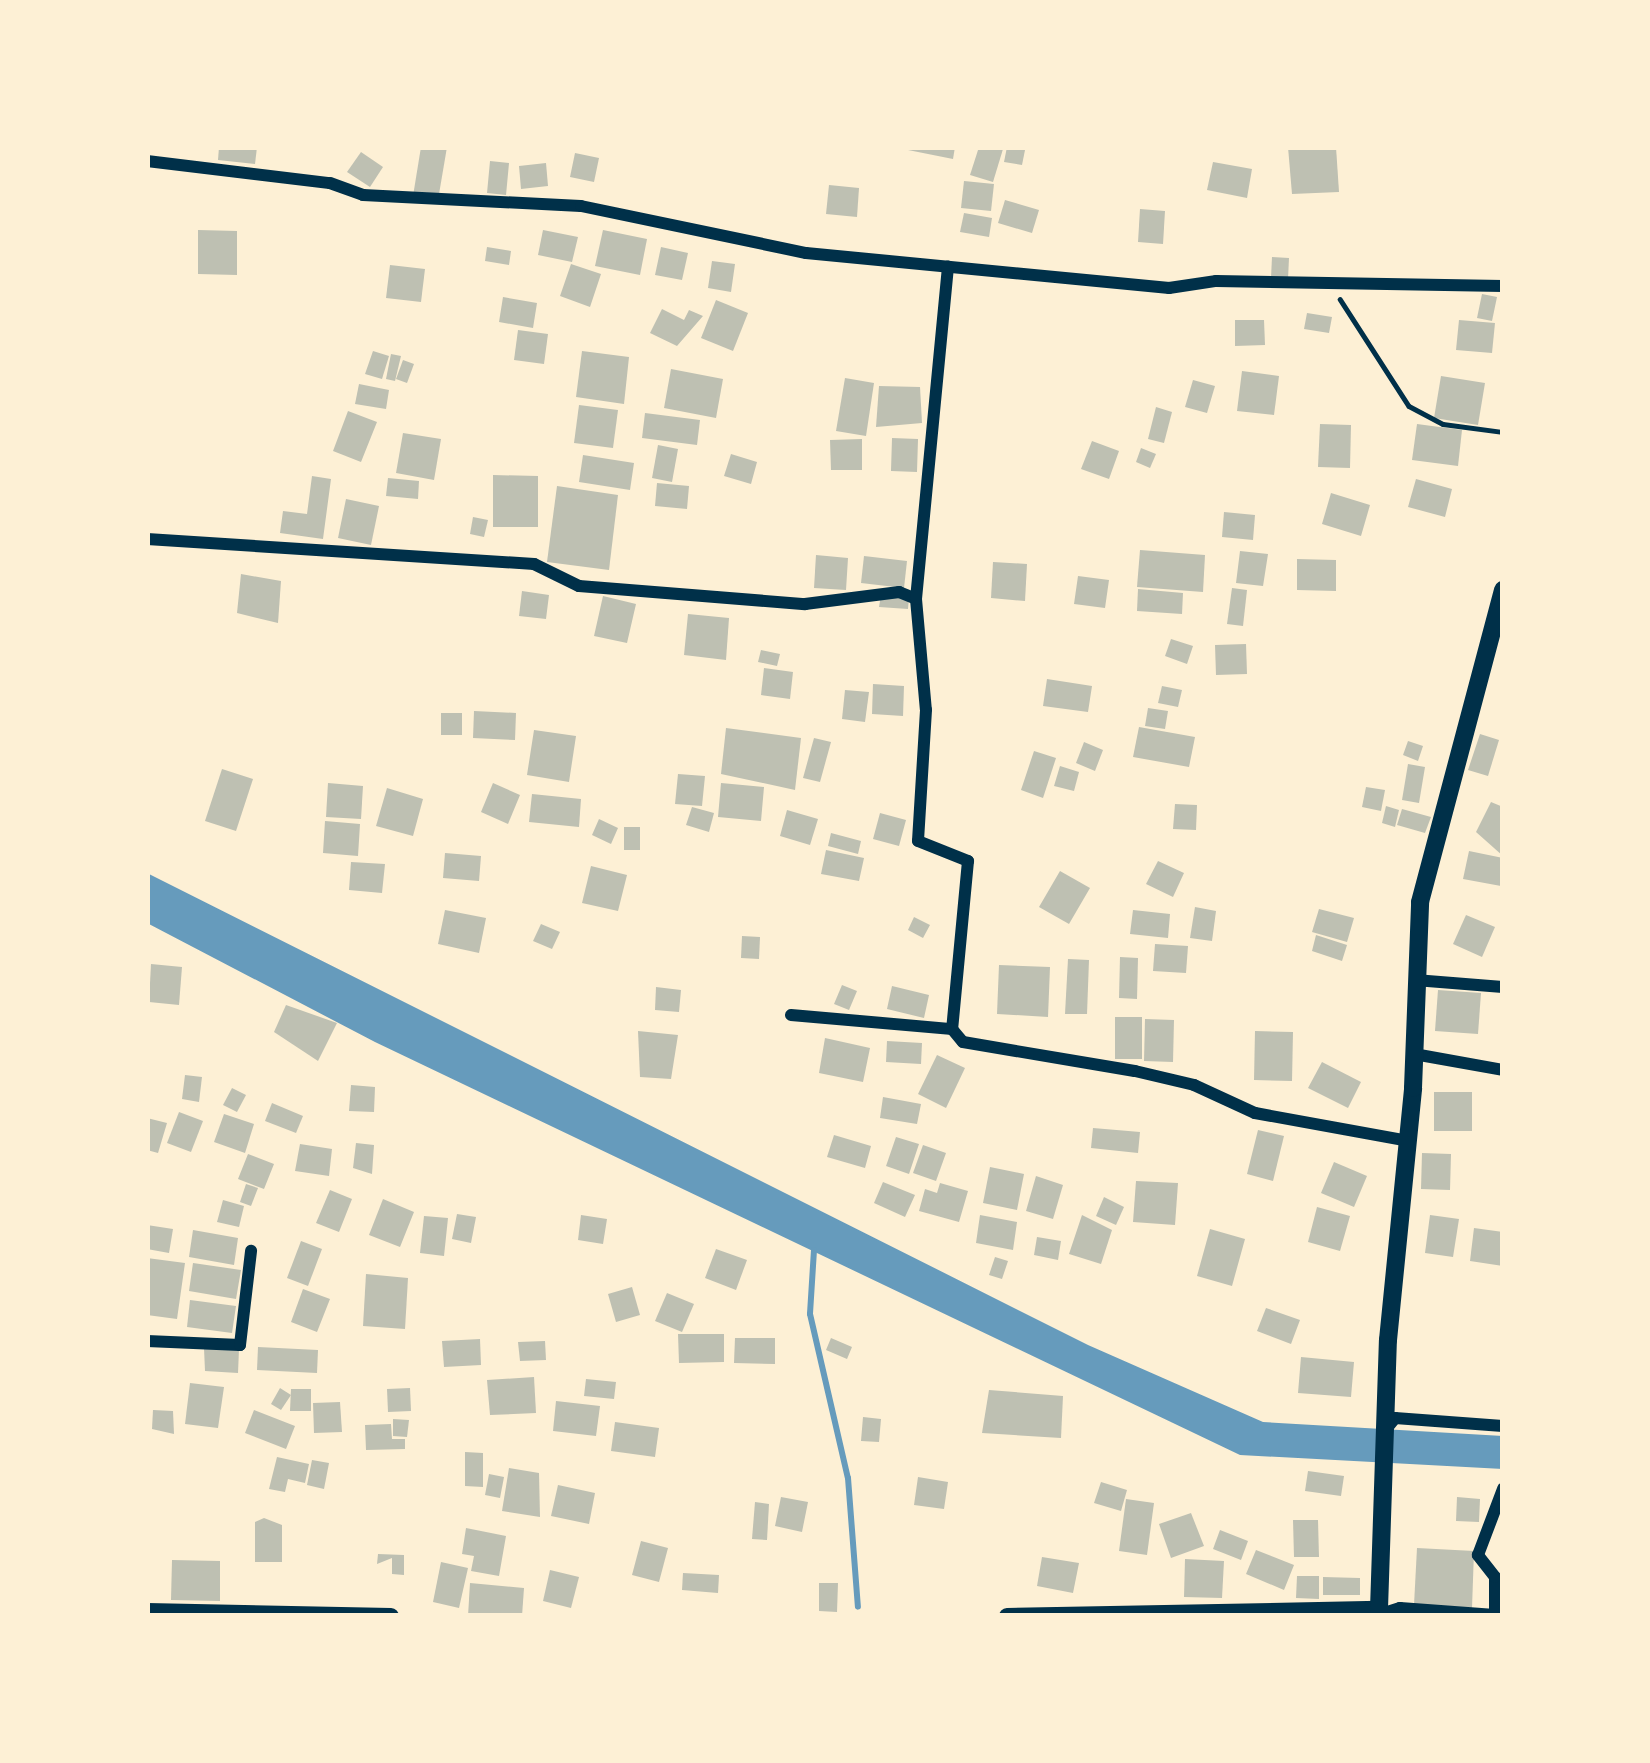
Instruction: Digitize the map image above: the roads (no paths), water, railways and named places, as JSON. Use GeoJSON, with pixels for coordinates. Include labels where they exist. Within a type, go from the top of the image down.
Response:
{"type":"FeatureCollection","features":[{"type":"Feature","properties":{"kind":"main road"},"geometry":{"type":"LineString","coordinates":[[1378,1612],[1386,1429],[1414,1054],[1411,980],[1420,902],[1503,590]]}},
{"type":"Feature","properties":{"kind":"street"},"geometry":{"type":"LineString","coordinates":[[147,161],[331,183],[363,195],[581,206],[806,253],[1169,288],[1216,281],[1334,289],[1503,286]]}},
{"type":"Feature","properties":{"kind":"street"},"geometry":{"type":"LineString","coordinates":[[948,267],[916,599],[926,710],[918,842],[968,861],[952,1029]]}},
{"type":"Feature","properties":{"kind":"street"},"geometry":{"type":"LineString","coordinates":[[147,539],[534,564],[579,586],[782,602],[844,603],[899,592],[916,599]]}},
{"type":"Feature","properties":{"kind":"street"},"geometry":{"type":"LineString","coordinates":[[1411,980],[1503,987]]}},
{"type":"Feature","properties":{"kind":"street"},"geometry":{"type":"LineString","coordinates":[[791,1015],[952,1029],[963,1042],[991,1051],[1135,1071],[1255,1113],[1409,1141]]}},
{"type":"Feature","properties":{"kind":"street"},"geometry":{"type":"LineString","coordinates":[[1414,1054],[1503,1070]]}},
{"type":"Feature","properties":{"kind":"street"},"geometry":{"type":"LineString","coordinates":[[147,1341],[240,1345],[251,1251]]}},
{"type":"Feature","properties":{"kind":"street"},"geometry":{"type":"LineString","coordinates":[[1386,1429],[1395,1418],[1503,1426]]}},
{"type":"Feature","properties":{"kind":"street"},"geometry":{"type":"LineString","coordinates":[[1007,1616],[1378,1612],[1495,1616],[1495,1577],[1478,1555],[1503,1489]]}},
{"type":"Feature","properties":{"kind":"street"},"geometry":{"type":"LineString","coordinates":[[147,1611],[391,1616]]}},
{"type":"Feature","properties":{"kind":"water"},"geometry":{"type":"Polygon","coordinates":[[[147,873],[1088,1345],[1263,1422],[1503,1436],[1503,1469],[1240,1455],[375,1042],[147,923],[147,873]]]}},
{"type":"Feature","properties":{"kind":"waterway"},"geometry":{"type":"LineString","coordinates":[[814,1250],[810,1314],[848,1478],[858,1607]]}}]}
